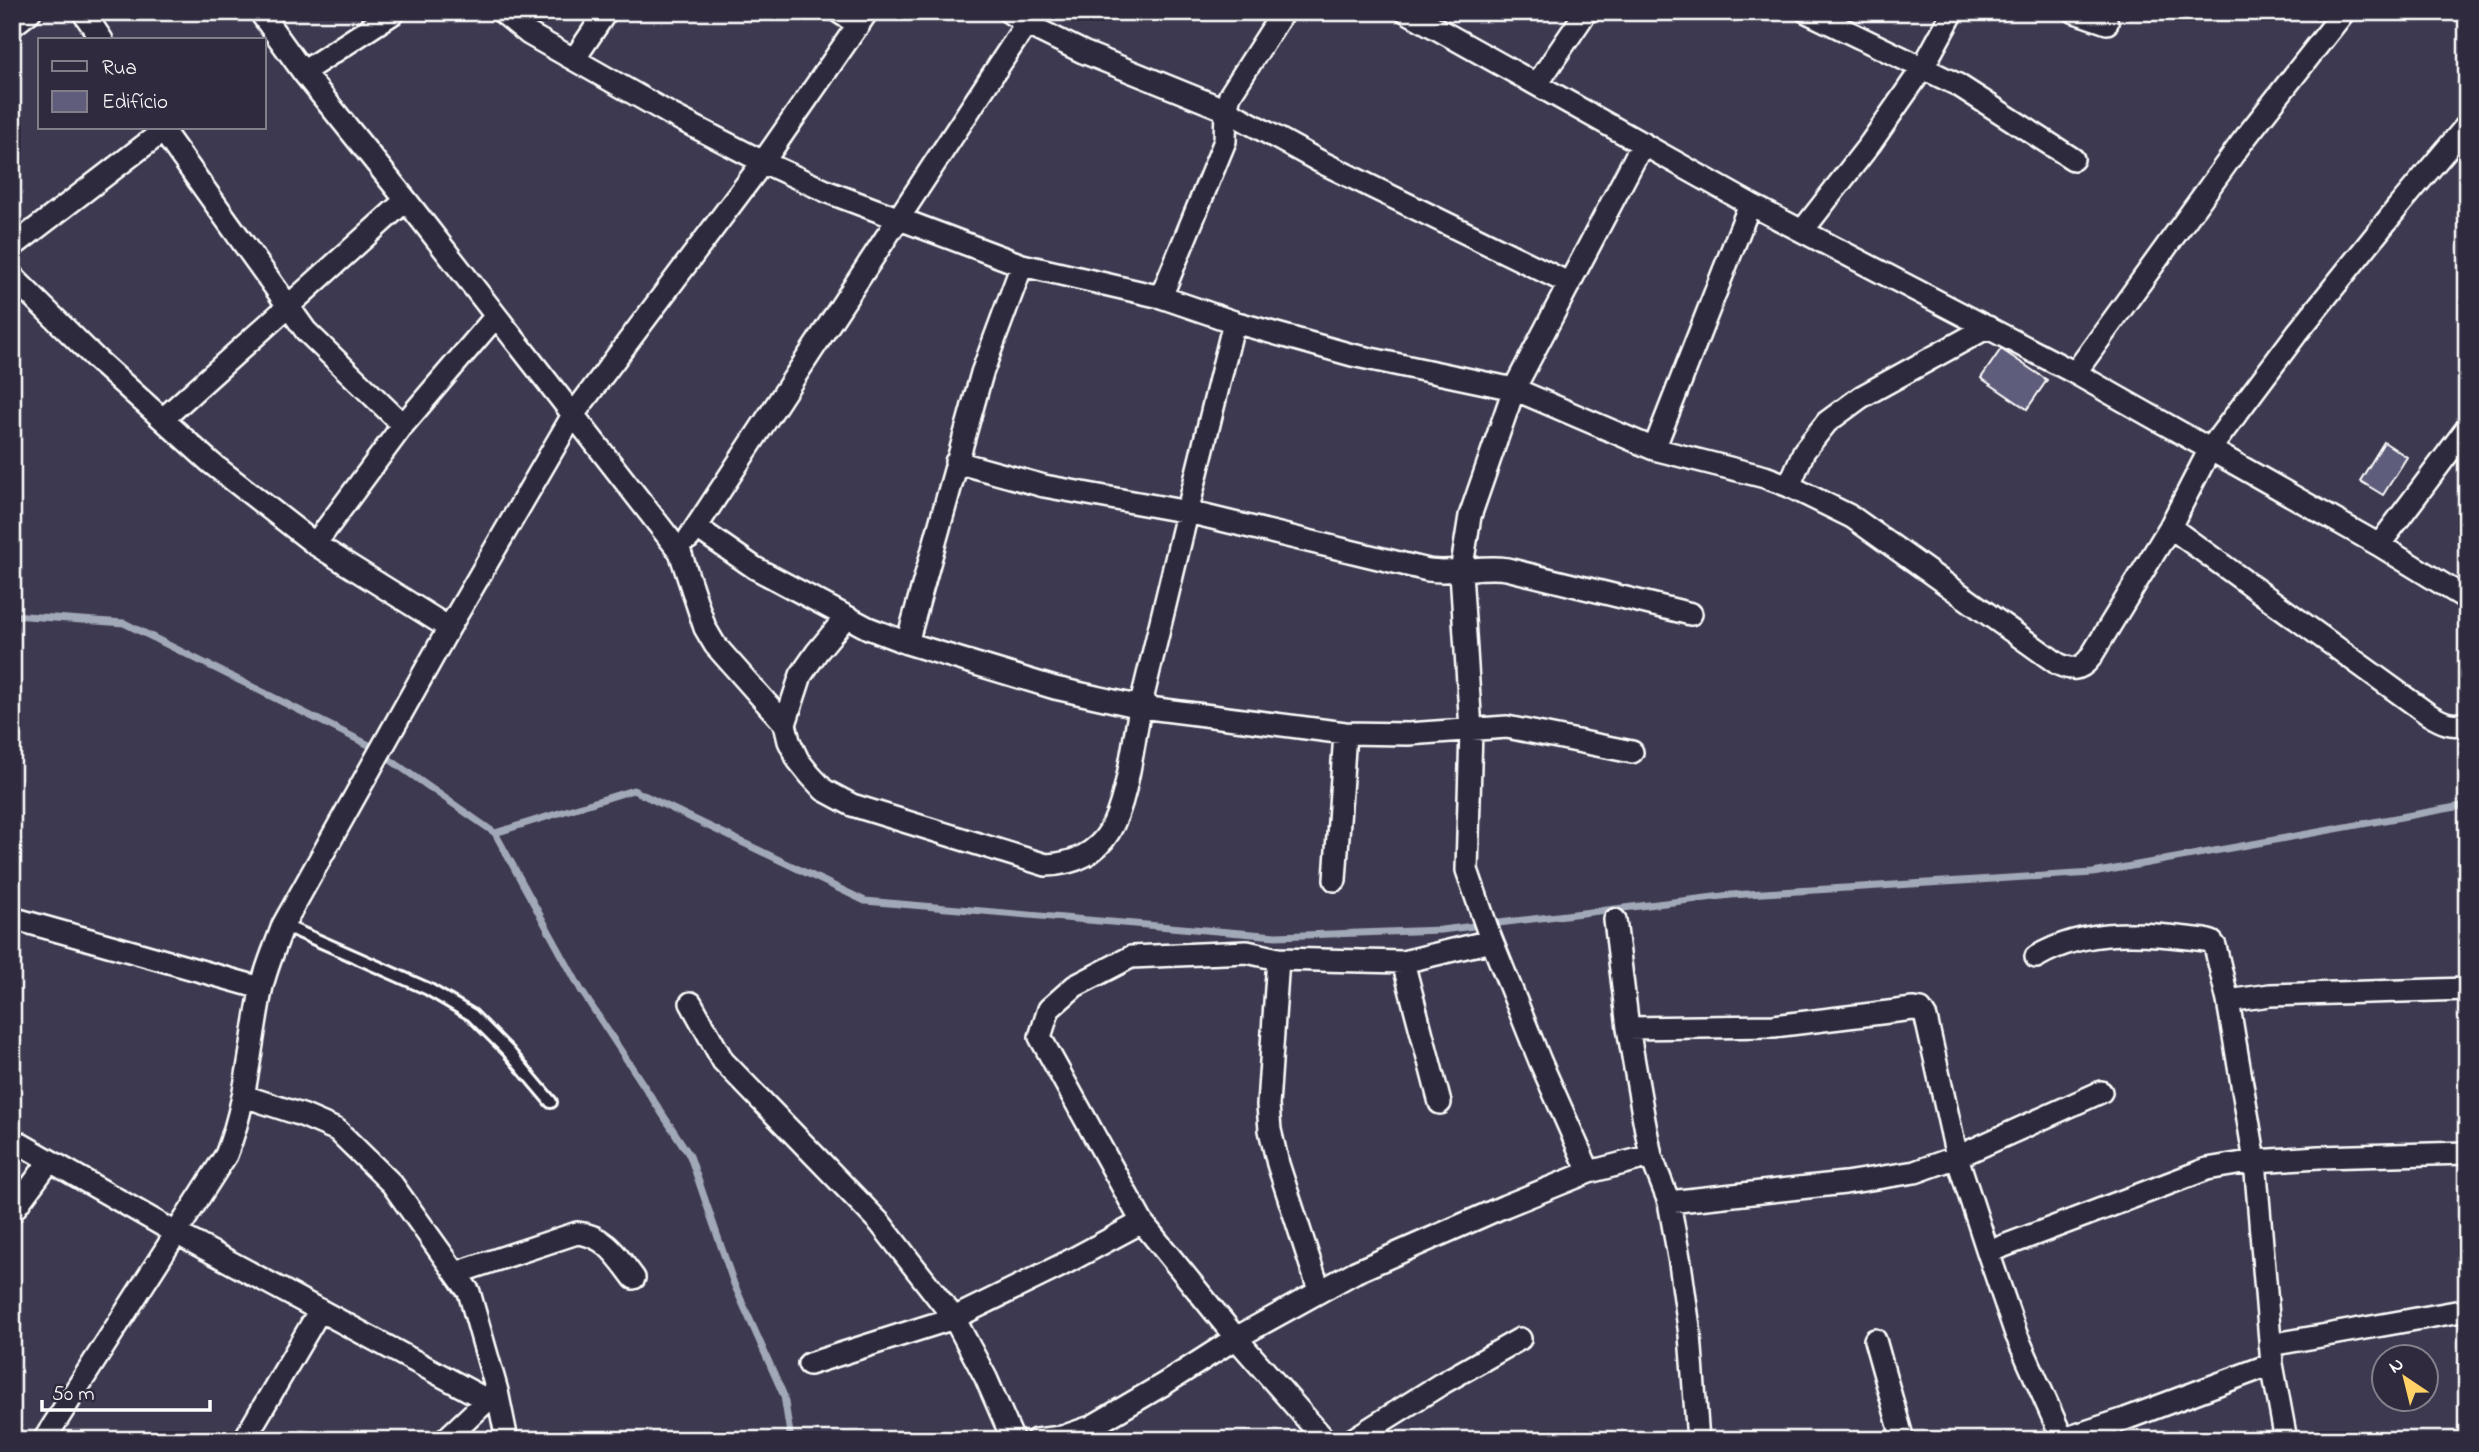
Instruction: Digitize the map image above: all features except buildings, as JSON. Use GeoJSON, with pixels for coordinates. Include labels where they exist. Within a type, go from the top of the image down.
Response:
{"type":"FeatureCollection","features":[{"type":"Feature","properties":{"kind":"street"},"geometry":{"type":"LineString","coordinates":[[12,26],[30,12]]}},
{"type":"Feature","properties":{"kind":"street"},"geometry":{"type":"LineString","coordinates":[[83,12],[101,38]]}},
{"type":"Feature","properties":{"kind":"street"},"geometry":{"type":"LineString","coordinates":[[260,12],[303,72],[680,552],[705,628],[715,645],[785,724],[798,760],[824,790],[852,805],[1046,865],[1065,864],[1086,856],[1102,842],[1110,831],[1121,803],[1141,707],[1234,322]]}},
{"type":"Feature","properties":{"kind":"street"},"geometry":{"type":"LineString","coordinates":[[303,72],[395,12]]}},
{"type":"Feature","properties":{"kind":"street"},"geometry":{"type":"LineString","coordinates":[[502,12],[528,34],[575,58],[670,114],[763,162],[828,192],[1022,265],[1161,297],[1234,322],[1352,355],[1514,388],[1654,449],[1765,477],[1789,486],[1852,517],[2058,664],[2071,669],[2082,667],[2090,658],[2170,527],[2210,449],[2297,333],[2467,125]]}},
{"type":"Feature","properties":{"kind":"street"},"geometry":{"type":"LineString","coordinates":[[575,58],[606,12]]}},
{"type":"Feature","properties":{"kind":"street"},"geometry":{"type":"LineString","coordinates":[[44,1440],[226,1155],[236,1128],[243,1096],[261,988],[283,925],[449,628],[573,415],[763,162],[863,19],[839,12]]}},
{"type":"Feature","properties":{"kind":"street"},"geometry":{"type":"LineString","coordinates":[[1161,297],[1225,141],[1226,110],[1230,95],[1283,12]]}},
{"type":"Feature","properties":{"kind":"street"},"geometry":{"type":"LineString","coordinates":[[1407,12],[1750,204],[2076,373],[2379,545],[2467,599]]}},
{"type":"Feature","properties":{"kind":"street"},"geometry":{"type":"LineString","coordinates":[[1537,84],[1586,12]]}},
{"type":"Feature","properties":{"kind":"street"},"geometry":{"type":"LineString","coordinates":[[1807,12],[1958,85],[2073,159]]}},
{"type":"Feature","properties":{"kind":"street"},"geometry":{"type":"LineString","coordinates":[[1803,230],[1870,144],[1922,69],[1952,12]]}},
{"type":"Feature","properties":{"kind":"street"},"geometry":{"type":"LineString","coordinates":[[2075,12],[2107,23]]}},
{"type":"Feature","properties":{"kind":"street"},"geometry":{"type":"LineString","coordinates":[[2076,373],[2242,142],[2344,12]]}},
{"type":"Feature","properties":{"kind":"street"},"geometry":{"type":"LineString","coordinates":[[680,552],[897,218],[1018,18],[1083,52],[1226,110],[1319,161],[1568,283]]}},
{"type":"Feature","properties":{"kind":"street"},"geometry":{"type":"LineString","coordinates":[[12,247],[162,130],[306,331],[403,425]]}},
{"type":"Feature","properties":{"kind":"street"},"geometry":{"type":"LineString","coordinates":[[1589,1172],[1490,937],[1466,863],[1471,730],[1461,572],[1470,516],[1514,388],[1643,144]]}},
{"type":"Feature","properties":{"kind":"street"},"geometry":{"type":"LineString","coordinates":[[163,419],[406,200]]}},
{"type":"Feature","properties":{"kind":"street"},"geometry":{"type":"LineString","coordinates":[[1654,449],[1750,204]]}},
{"type":"Feature","properties":{"kind":"street"},"geometry":{"type":"LineString","coordinates":[[906,643],[982,373],[1022,265]]}},
{"type":"Feature","properties":{"kind":"street"},"geometry":{"type":"LineString","coordinates":[[15,284],[211,463],[315,544],[449,628]]}},
{"type":"Feature","properties":{"kind":"street"},"geometry":{"type":"LineString","coordinates":[[315,544],[403,425],[496,316]]}},
{"type":"Feature","properties":{"kind":"street"},"geometry":{"type":"LineString","coordinates":[[1789,486],[1804,451],[1827,422],[1861,397],[1988,327]]}},
{"type":"Feature","properties":{"kind":"street"},"geometry":{"type":"LineString","coordinates":[[2379,545],[2467,428]]}},
{"type":"Feature","properties":{"kind":"street"},"geometry":{"type":"LineString","coordinates":[[956,462],[1044,486],[1188,512],[1429,570],[1461,572],[1484,568],[1507,569],[1691,614]]}},
{"type":"Feature","properties":{"kind":"street"},"geometry":{"type":"LineString","coordinates":[[695,527],[755,568],[846,617],[906,643],[1055,688],[1141,707],[1345,733],[1408,734],[1507,727],[1632,752]]}},
{"type":"Feature","properties":{"kind":"street"},"geometry":{"type":"LineString","coordinates":[[2170,527],[2428,714],[2446,724],[2467,722]]}},
{"type":"Feature","properties":{"kind":"street"},"geometry":{"type":"LineString","coordinates":[[785,724],[801,675],[846,617]]}},
{"type":"Feature","properties":{"kind":"street"},"geometry":{"type":"LineString","coordinates":[[1335,880],[1345,733]]}},
{"type":"Feature","properties":{"kind":"street"},"geometry":{"type":"LineString","coordinates":[[12,918],[261,988]]}},
{"type":"Feature","properties":{"kind":"street"},"geometry":{"type":"LineString","coordinates":[[1615,920],[1628,1028],[1651,1156],[1670,1202],[1690,1335],[1698,1440]]}},
{"type":"Feature","properties":{"kind":"street"},"geometry":{"type":"LineString","coordinates":[[2036,957],[2050,949],[2089,936],[2150,933],[2205,940],[2215,946],[2228,1001],[2255,1161],[2271,1355],[2286,1440]]}},
{"type":"Feature","properties":{"kind":"street"},"geometry":{"type":"LineString","coordinates":[[1325,1440],[1236,1338],[1142,1222],[1040,1037],[1049,1009],[1075,986],[1131,957],[1247,952],[1278,959],[1403,962],[1490,937]]}},
{"type":"Feature","properties":{"kind":"street"},"geometry":{"type":"LineString","coordinates":[[1278,959],[1268,1105],[1270,1130],[1281,1176],[1319,1290]]}},
{"type":"Feature","properties":{"kind":"street"},"geometry":{"type":"LineString","coordinates":[[1403,962],[1440,1103]]}},
{"type":"Feature","properties":{"kind":"street"},"geometry":{"type":"LineString","coordinates":[[2228,1001],[2284,994],[2467,989]]}},
{"type":"Feature","properties":{"kind":"street"},"geometry":{"type":"LineString","coordinates":[[691,1003],[723,1061],[880,1223],[954,1318],[991,1388],[1013,1440]]}},
{"type":"Feature","properties":{"kind":"street"},"geometry":{"type":"LineString","coordinates":[[1628,1028],[1774,1026],[1921,1010],[1926,1018],[1957,1157],[1987,1251],[2016,1334],[2062,1439],[2125,1419],[2271,1355],[2467,1310]]}},
{"type":"Feature","properties":{"kind":"street"},"geometry":{"type":"LineString","coordinates":[[1670,1202],[1845,1183],[1915,1172],[1957,1157],[2101,1092]]}},
{"type":"Feature","properties":{"kind":"street"},"geometry":{"type":"LineString","coordinates":[[243,1096],[302,1115],[337,1130],[392,1184],[469,1292],[492,1395],[507,1440]]}},
{"type":"Feature","properties":{"kind":"street"},"geometry":{"type":"LineString","coordinates":[[12,1139],[176,1233],[320,1310],[492,1395]]}},
{"type":"Feature","properties":{"kind":"street"},"geometry":{"type":"LineString","coordinates":[[1987,1251],[2207,1169],[2255,1161],[2410,1153],[2467,1153]]}},
{"type":"Feature","properties":{"kind":"street"},"geometry":{"type":"LineString","coordinates":[[1036,1440],[1062,1437],[1091,1427],[1319,1290],[1505,1206],[1589,1172],[1651,1156]]}},
{"type":"Feature","properties":{"kind":"street"},"geometry":{"type":"LineString","coordinates":[[12,1212],[49,1162]]}},
{"type":"Feature","properties":{"kind":"street"},"geometry":{"type":"LineString","coordinates":[[809,1364],[954,1318],[1142,1222]]}},
{"type":"Feature","properties":{"kind":"street"},"geometry":{"type":"LineString","coordinates":[[456,1273],[577,1233],[590,1234],[606,1242],[634,1278]]}},
{"type":"Feature","properties":{"kind":"street"},"geometry":{"type":"LineString","coordinates":[[244,1440],[320,1310]]}},
{"type":"Feature","properties":{"kind":"street"},"geometry":{"type":"LineString","coordinates":[[1352,1440],[1441,1384],[1520,1339]]}},
{"type":"Feature","properties":{"kind":"street"},"geometry":{"type":"LineString","coordinates":[[1875,1340],[1903,1440]]}},
{"type":"Feature","properties":{"kind":"street"},"geometry":{"type":"LineString","coordinates":[[445,1440],[492,1395]]}},
{"type":"Feature","properties":{"kind":"lane"},"geometry":{"type":"LineString","coordinates":[[283,925],[428,989],[472,1015],[508,1051],[551,1102]]}},
{"type":"Feature","properties":{"kind":"waterway"},"geometry":{"type":"LineString","coordinates":[[12,615],[124,623],[369,745],[495,833],[633,790],[865,901],[1276,936],[1441,930],[1731,895],[2093,873],[2467,805]]}},
{"type":"Feature","properties":{"kind":"waterway"},"geometry":{"type":"LineString","coordinates":[[495,833],[581,990],[690,1156],[734,1284],[784,1396],[791,1440]]}}]}
